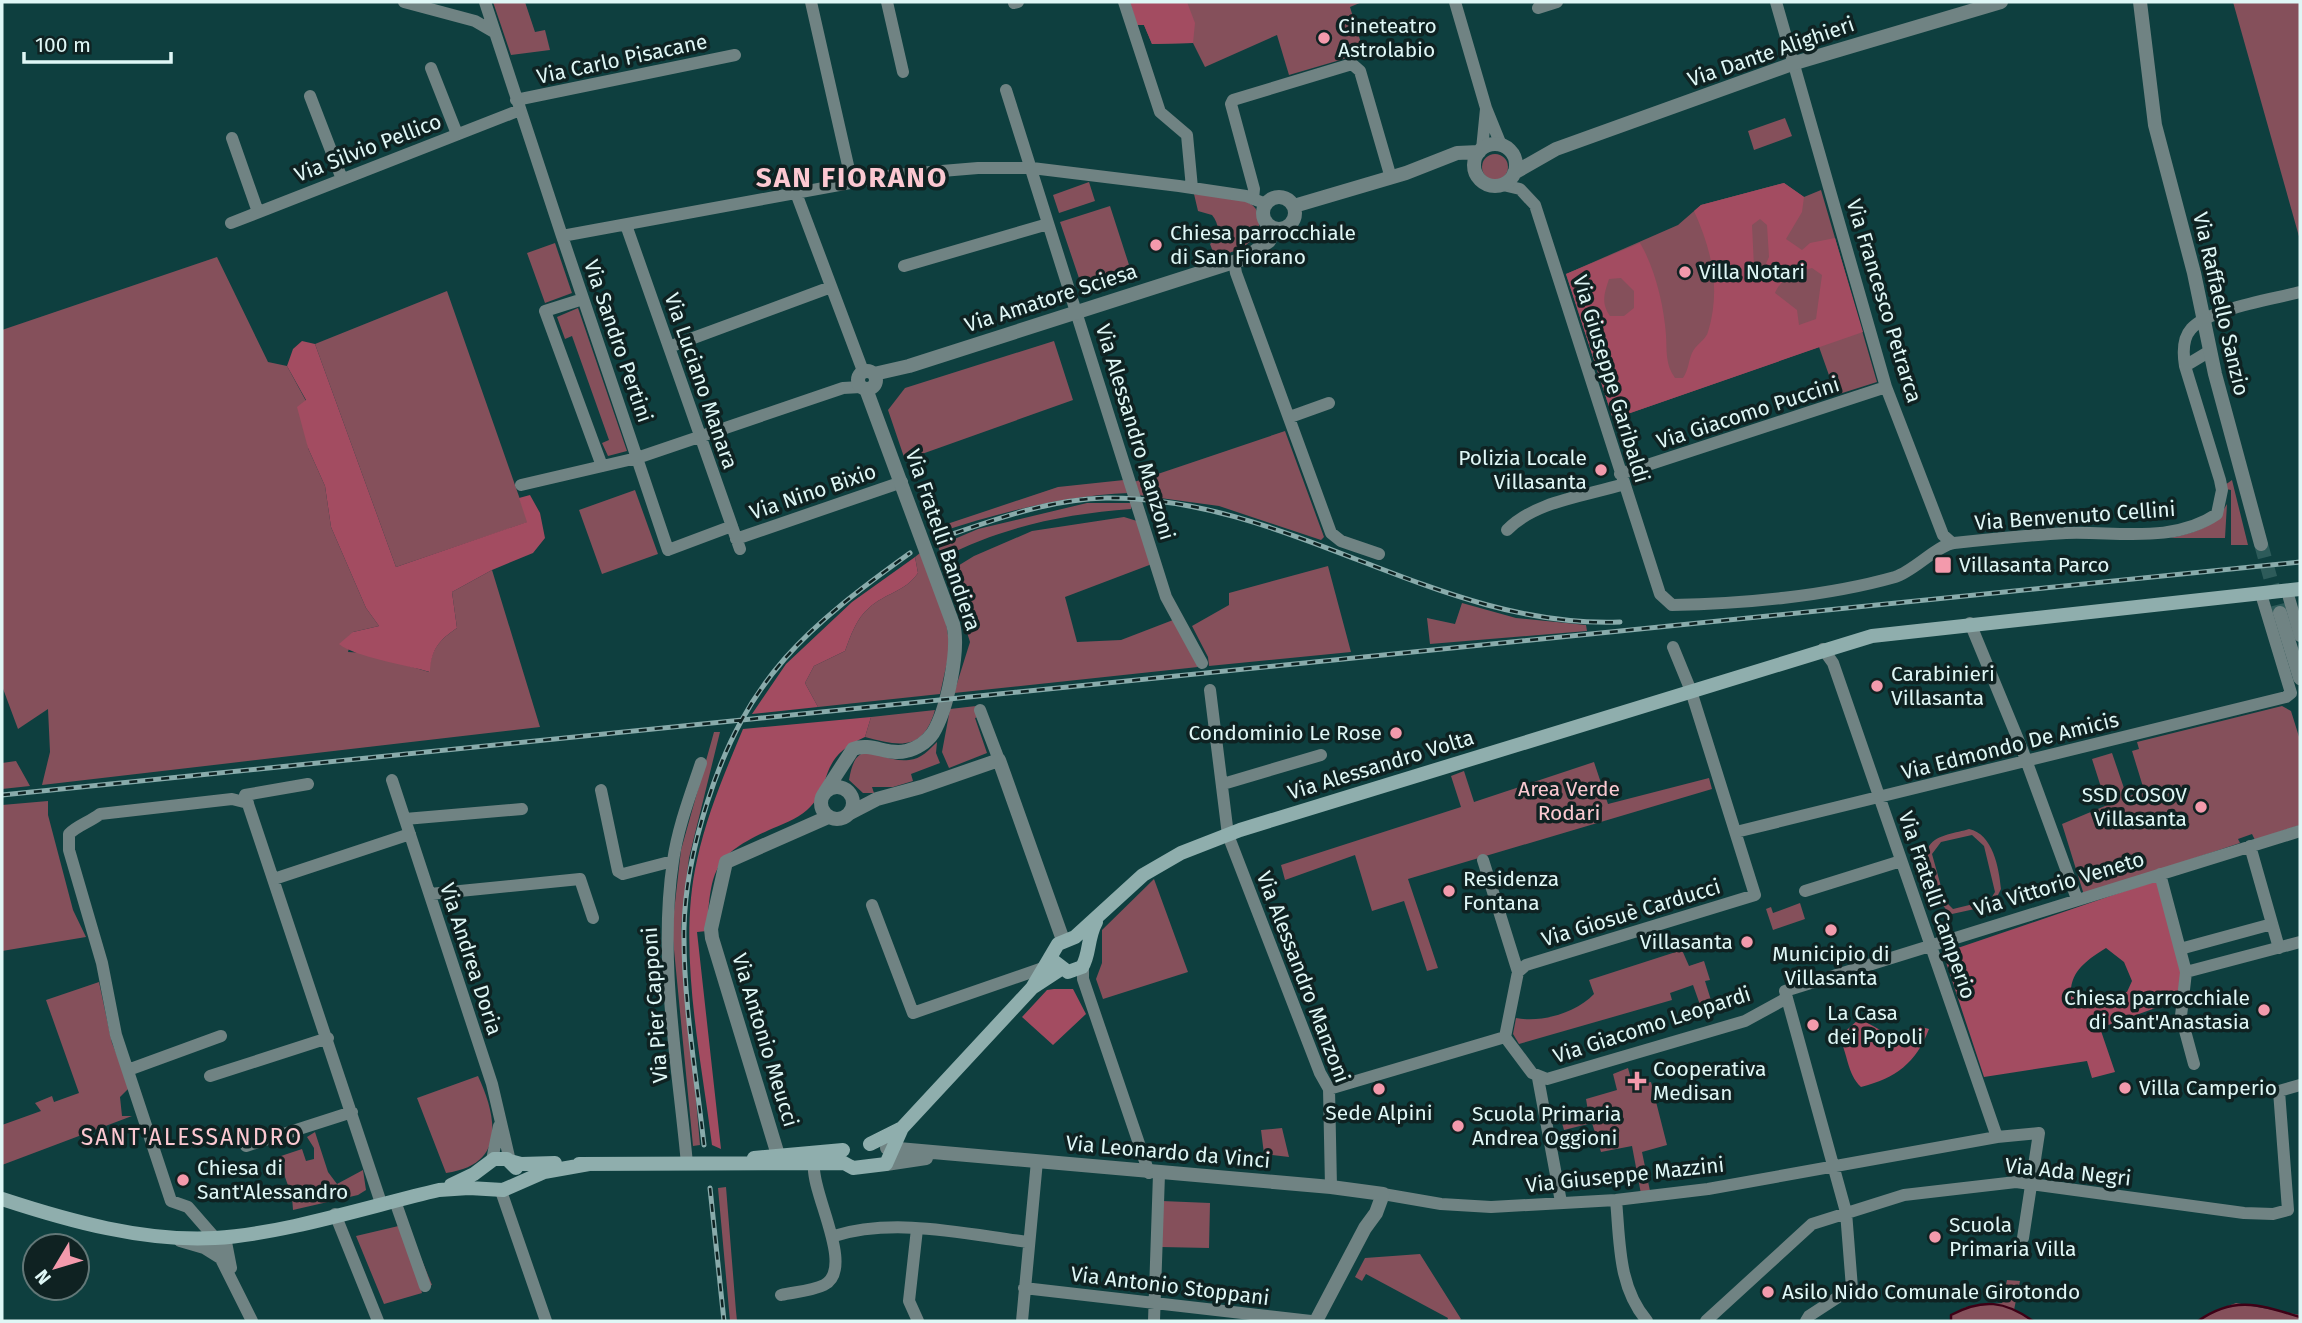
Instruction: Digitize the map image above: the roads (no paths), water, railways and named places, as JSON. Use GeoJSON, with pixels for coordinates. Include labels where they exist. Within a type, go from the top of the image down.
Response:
{"type":"FeatureCollection","features":[{"type":"Feature","properties":{"kind":"main road","name":"Via Alessandro Volta"},"geometry":{"type":"LineString","coordinates":[[889,1154],[902,1128],[1030,990],[1063,943],[1161,863],[1228,835],[1823,649],[1888,633],[2293,590]]}},
{"type":"Feature","properties":{"kind":"main road","name":"Via Alessandro Volta"},"geometry":{"type":"LineString","coordinates":[[1030,990],[1061,969],[1071,972],[1083,966],[1086,949],[1101,914]]}},
{"type":"Feature","properties":{"kind":"main road"},"geometry":{"type":"LineString","coordinates":[[1061,969],[1055,961],[1063,943],[1086,949]]}},
{"type":"Feature","properties":{"kind":"main road","name":"Via Alessandro Volta"},"geometry":{"type":"LineString","coordinates":[[870,1144],[902,1128]]}},
{"type":"Feature","properties":{"kind":"main road"},"geometry":{"type":"LineString","coordinates":[[2,1201],[170,1237],[220,1237],[439,1190],[465,1180],[500,1158],[521,1164],[690,1164],[814,1159],[843,1156],[853,1143],[870,1144],[889,1154]]}},
{"type":"Feature","properties":{"kind":"main road"},"geometry":{"type":"LineString","coordinates":[[843,1156],[853,1168],[889,1154]]}},
{"type":"Feature","properties":{"kind":"main road"},"geometry":{"type":"LineString","coordinates":[[690,1164],[778,1155],[814,1159]]}},
{"type":"Feature","properties":{"kind":"main road"},"geometry":{"type":"LineString","coordinates":[[502,1189],[517,1174],[510,1161]]}},
{"type":"Feature","properties":{"kind":"main road"},"geometry":{"type":"LineString","coordinates":[[490,1162],[485,1178],[502,1189]]}},
{"type":"Feature","properties":{"kind":"main road"},"geometry":{"type":"LineString","coordinates":[[439,1190],[502,1189],[544,1172],[589,1164]]}},
{"type":"Feature","properties":{"kind":"street"},"geometry":{"type":"LineString","coordinates":[[404,2],[475,21],[494,32]]}},
{"type":"Feature","properties":{"kind":"street","name":"Via Sandro Pertini"},"geometry":{"type":"LineString","coordinates":[[485,2],[668,550],[732,526]]}},
{"type":"Feature","properties":{"kind":"street"},"geometry":{"type":"LineString","coordinates":[[811,2],[852,183]]}},
{"type":"Feature","properties":{"kind":"street"},"geometry":{"type":"LineString","coordinates":[[887,2],[903,72]]}},
{"type":"Feature","properties":{"kind":"street"},"geometry":{"type":"LineString","coordinates":[[1124,2],[1160,112],[1187,135],[1192,188]]}},
{"type":"Feature","properties":{"kind":"street"},"geometry":{"type":"LineString","coordinates":[[1440,162],[1468,165],[1489,185],[1503,185],[1514,173],[1516,163],[1486,108],[1455,2]]}},
{"type":"Feature","properties":{"kind":"street"},"geometry":{"type":"LineString","coordinates":[[1538,8],[1557,2]]}},
{"type":"Feature","properties":{"kind":"street","name":"Via Francesco Petrarca"},"geometry":{"type":"LineString","coordinates":[[1776,2],[1886,387],[1943,535],[1952,542]]}},
{"type":"Feature","properties":{"kind":"street","name":"Via Dante Alighieri"},"geometry":{"type":"LineString","coordinates":[[1514,173],[1556,149],[1795,63],[2001,2]]}},
{"type":"Feature","properties":{"kind":"street","name":"Via Raffaello Sanzio"},"geometry":{"type":"LineString","coordinates":[[2132,2],[2148,72]]}},
{"type":"Feature","properties":{"kind":"street","name":"Via Raffaello Sanzio"},"geometry":{"type":"LineString","coordinates":[[2140,2],[2155,125],[2210,351],[2261,544]]}},
{"type":"Feature","properties":{"kind":"street","name":"Via Carlo Pisacane"},"geometry":{"type":"LineString","coordinates":[[518,105],[734,55]]}},
{"type":"Feature","properties":{"kind":"street"},"geometry":{"type":"LineString","coordinates":[[562,236],[894,175],[978,168],[1032,168],[1192,188],[1259,202],[1282,197],[1294,206],[1295,214],[1292,223],[1276,229],[1264,219],[1259,202],[1254,189],[1231,104],[1233,100],[1352,64],[1360,71],[1391,178]]}},
{"type":"Feature","properties":{"kind":"street"},"geometry":{"type":"LineString","coordinates":[[431,68],[457,134]]}},
{"type":"Feature","properties":{"kind":"street","name":"Via Alessandro Manzoni"},"geometry":{"type":"LineString","coordinates":[[1006,90],[1166,597],[1202,663]]}},
{"type":"Feature","properties":{"kind":"street"},"geometry":{"type":"LineString","coordinates":[[310,96],[342,179]]}},
{"type":"Feature","properties":{"kind":"street","name":"Via Silvio Pellico"},"geometry":{"type":"LineString","coordinates":[[231,223],[457,134],[518,105]]}},
{"type":"Feature","properties":{"kind":"street"},"geometry":{"type":"LineString","coordinates":[[1475,169],[1486,108]]}},
{"type":"Feature","properties":{"kind":"street"},"geometry":{"type":"LineString","coordinates":[[232,138],[258,212]]}},
{"type":"Feature","properties":{"kind":"street"},"geometry":{"type":"LineString","coordinates":[[1294,206],[1391,178],[1440,162],[1457,153],[1480,151],[1491,145],[1506,149]]}},
{"type":"Feature","properties":{"kind":"street","name":"Via Dante Alighieri"},"geometry":{"type":"LineString","coordinates":[[1506,149],[1556,149]]}},
{"type":"Feature","properties":{"kind":"street","name":"Via Giuseppe Garibaldi"},"geometry":{"type":"LineString","coordinates":[[1503,185],[1520,189],[1535,205],[1622,479],[1665,602]]}},
{"type":"Feature","properties":{"kind":"street","name":"Via Fratelli Bandiera"},"geometry":{"type":"LineString","coordinates":[[796,193],[867,381],[953,624],[956,651],[939,719],[929,738],[916,747],[900,752],[869,746],[857,748],[848,754],[825,792]]}},
{"type":"Feature","properties":{"kind":"street"},"geometry":{"type":"LineString","coordinates":[[904,266],[1048,224]]}},
{"type":"Feature","properties":{"kind":"street","name":"Via Luciano Manara"},"geometry":{"type":"LineString","coordinates":[[626,225],[738,544]]}},
{"type":"Feature","properties":{"kind":"street","name":"Via Amatore Sciesa"},"geometry":{"type":"LineString","coordinates":[[522,485],[637,458],[909,366],[1234,261],[1259,250],[1269,241],[1276,229]]}},
{"type":"Feature","properties":{"kind":"street"},"geometry":{"type":"LineString","coordinates":[[1234,261],[1236,273],[1331,533],[1341,541],[1380,554]]}},
{"type":"Feature","properties":{"kind":"street"},"geometry":{"type":"LineString","coordinates":[[669,347],[831,287]]}},
{"type":"Feature","properties":{"kind":"street"},"geometry":{"type":"LineString","coordinates":[[2204,318],[2300,292]]}},
{"type":"Feature","properties":{"kind":"street"},"geometry":{"type":"LineString","coordinates":[[583,299],[545,311],[602,466]]}},
{"type":"Feature","properties":{"kind":"street","name":"Via Benvenuto Cellini"},"geometry":{"type":"LineString","coordinates":[[1665,602],[1679,605],[1792,596],[1888,579],[1908,572],[1952,542],[2065,533],[2157,534],[2203,523],[2217,514],[2222,490],[2185,366],[2186,338],[2190,330],[2204,318]]}},
{"type":"Feature","properties":{"kind":"street"},"geometry":{"type":"LineString","coordinates":[[2185,366],[2210,351]]}},
{"type":"Feature","properties":{"kind":"street","name":"Via Giacomo Puccini"},"geometry":{"type":"LineString","coordinates":[[1507,530],[1516,520],[1539,510],[1886,387]]}},
{"type":"Feature","properties":{"kind":"street"},"geometry":{"type":"LineString","coordinates":[[1290,417],[1329,403]]}},
{"type":"Feature","properties":{"kind":"street","name":"Via Nino Bixio"},"geometry":{"type":"LineString","coordinates":[[738,544],[902,482]]}},
{"type":"Feature","properties":{"kind":"street"},"geometry":{"type":"LineString","coordinates":[[2293,590],[2300,636]]}},
{"type":"Feature","properties":{"kind":"street","name":"Via Edmondo De Amicis"},"geometry":{"type":"LineString","coordinates":[[1736,832],[2275,701],[2291,692],[2261,594]]}},
{"type":"Feature","properties":{"kind":"street"},"geometry":{"type":"LineString","coordinates":[[2280,613],[2300,678]]}},
{"type":"Feature","properties":{"kind":"street"},"geometry":{"type":"LineString","coordinates":[[1970,623],[2077,899]]}},
{"type":"Feature","properties":{"kind":"street"},"geometry":{"type":"LineString","coordinates":[[1673,647],[1691,691],[1736,832]]}},
{"type":"Feature","properties":{"kind":"street","name":"Via Fratelli Camperio"},"geometry":{"type":"LineString","coordinates":[[1823,649],[1833,663],[1997,1136]]}},
{"type":"Feature","properties":{"kind":"street","name":"Via Alessandro Manzoni"},"geometry":{"type":"LineString","coordinates":[[1210,690],[1228,835],[1320,1073],[1329,1089],[1331,1187]]}},
{"type":"Feature","properties":{"kind":"street"},"geometry":{"type":"LineString","coordinates":[[980,710],[1063,943]]}},
{"type":"Feature","properties":{"kind":"street"},"geometry":{"type":"LineString","coordinates":[[1223,784],[1321,755]]}},
{"type":"Feature","properties":{"kind":"street"},"geometry":{"type":"LineString","coordinates":[[877,799],[849,793],[837,787],[825,792],[820,805],[828,817],[842,819],[877,799],[999,760]]}},
{"type":"Feature","properties":{"kind":"street","name":"Via Pier Capponi"},"geometry":{"type":"LineString","coordinates":[[690,1164],[667,951],[673,861],[681,825],[701,763]]}},
{"type":"Feature","properties":{"kind":"street"},"geometry":{"type":"LineString","coordinates":[[839,771],[853,804],[850,813]]}},
{"type":"Feature","properties":{"kind":"street","name":"Via Andrea Doria"},"geometry":{"type":"LineString","coordinates":[[392,780],[499,1112],[510,1161]]}},
{"type":"Feature","properties":{"kind":"street"},"geometry":{"type":"LineString","coordinates":[[309,784],[250,792],[245,795],[352,1112],[425,1286]]}},
{"type":"Feature","properties":{"kind":"street"},"geometry":{"type":"LineString","coordinates":[[601,790],[618,871],[623,874],[673,861]]}},
{"type":"Feature","properties":{"kind":"street"},"geometry":{"type":"LineString","coordinates":[[248,803],[232,799],[100,814],[89,823],[77,826],[69,834],[68,850],[95,937],[116,1035],[171,1201],[188,1207],[220,1237],[251,1321]]}},
{"type":"Feature","properties":{"kind":"street"},"geometry":{"type":"LineString","coordinates":[[405,819],[522,809]]}},
{"type":"Feature","properties":{"kind":"street","name":"Via Antonio Meucci"},"geometry":{"type":"LineString","coordinates":[[778,1155],[710,929],[726,862],[828,817]]}},
{"type":"Feature","properties":{"kind":"street","name":"Via Vittorio Veneto"},"geometry":{"type":"LineString","coordinates":[[1830,976],[2300,831]]}},
{"type":"Feature","properties":{"kind":"street","name":"Via Giosuè Carducci"},"geometry":{"type":"LineString","coordinates":[[1518,972],[1526,965],[1556,954],[1755,895],[1736,832]]}},
{"type":"Feature","properties":{"kind":"street"},"geometry":{"type":"LineString","coordinates":[[274,879],[410,834]]}},
{"type":"Feature","properties":{"kind":"street"},"geometry":{"type":"LineString","coordinates":[[2250,846],[2279,948]]}},
{"type":"Feature","properties":{"kind":"street"},"geometry":{"type":"LineString","coordinates":[[1329,1089],[1505,1037],[1518,972],[1483,860]]}},
{"type":"Feature","properties":{"kind":"street"},"geometry":{"type":"LineString","coordinates":[[1805,891],[1901,861]]}},
{"type":"Feature","properties":{"kind":"street"},"geometry":{"type":"LineString","coordinates":[[2161,874],[2186,972],[2181,1016],[2194,1064]]}},
{"type":"Feature","properties":{"kind":"street"},"geometry":{"type":"LineString","coordinates":[[430,894],[580,879],[593,918]]}},
{"type":"Feature","properties":{"kind":"street"},"geometry":{"type":"LineString","coordinates":[[872,905],[913,1013],[1043,968]]}},
{"type":"Feature","properties":{"kind":"street"},"geometry":{"type":"LineString","coordinates":[[2180,949],[2272,924]]}},
{"type":"Feature","properties":{"kind":"street"},"geometry":{"type":"LineString","coordinates":[[2186,972],[2300,943]]}},
{"type":"Feature","properties":{"kind":"street"},"geometry":{"type":"LineString","coordinates":[[1083,966],[1083,979],[1154,1174],[1154,1321]]}},
{"type":"Feature","properties":{"kind":"street","name":"Via Giacomo Leopardi"},"geometry":{"type":"LineString","coordinates":[[1505,1037],[1525,1066],[1538,1077],[1547,1079],[1745,1021],[1786,994],[1830,976]]}},
{"type":"Feature","properties":{"kind":"street"},"geometry":{"type":"LineString","coordinates":[[1013,977],[1025,983],[1030,990]]}},
{"type":"Feature","properties":{"kind":"street"},"geometry":{"type":"LineString","coordinates":[[1786,994],[1846,1212],[1852,1288],[1809,1316],[1806,1321]]}},
{"type":"Feature","properties":{"kind":"street"},"geometry":{"type":"LineString","coordinates":[[128,1070],[221,1036]]}},
{"type":"Feature","properties":{"kind":"street"},"geometry":{"type":"LineString","coordinates":[[210,1076],[328,1038]]}},
{"type":"Feature","properties":{"kind":"street"},"geometry":{"type":"LineString","coordinates":[[1538,1077],[1561,1202]]}},
{"type":"Feature","properties":{"kind":"street"},"geometry":{"type":"LineString","coordinates":[[2294,1213],[2279,1091],[2300,1085]]}},
{"type":"Feature","properties":{"kind":"street"},"geometry":{"type":"LineString","coordinates":[[246,1146],[352,1112]]}},
{"type":"Feature","properties":{"kind":"street","name":"Via Andrea Doria"},"geometry":{"type":"LineString","coordinates":[[490,1162],[498,1143],[499,1112]]}},
{"type":"Feature","properties":{"kind":"street","name":"Via Giuseppe Mazzini"},"geometry":{"type":"LineString","coordinates":[[1377,1193],[1441,1205],[1502,1206],[1616,1200],[1708,1189],[1997,1136],[2039,1133],[2033,1185]]}},
{"type":"Feature","properties":{"kind":"street","name":"Via Leonardo da Vinci"},"geometry":{"type":"LineString","coordinates":[[889,1154],[950,1154],[1377,1193]]}},
{"type":"Feature","properties":{"kind":"street"},"geometry":{"type":"LineString","coordinates":[[781,1295],[825,1284],[830,1280],[836,1255],[834,1236],[814,1188],[814,1159]]}},
{"type":"Feature","properties":{"kind":"street"},"geometry":{"type":"LineString","coordinates":[[1021,1321],[1037,1161]]}},
{"type":"Feature","properties":{"kind":"street","name":"Via Ada Negri"},"geometry":{"type":"LineString","coordinates":[[1706,1321],[1812,1224],[1846,1212],[1917,1194],[2007,1182],[2106,1196],[2170,1201],[2244,1213],[2294,1213]]}},
{"type":"Feature","properties":{"kind":"street"},"geometry":{"type":"LineString","coordinates":[[2023,1238],[2033,1185]]}},
{"type":"Feature","properties":{"kind":"street"},"geometry":{"type":"LineString","coordinates":[[502,1189],[546,1321]]}},
{"type":"Feature","properties":{"kind":"street"},"geometry":{"type":"LineString","coordinates":[[1313,1321],[1365,1228],[1377,1193]]}},
{"type":"Feature","properties":{"kind":"street"},"geometry":{"type":"LineString","coordinates":[[1616,1200],[1627,1289],[1633,1304],[1647,1321]]}},
{"type":"Feature","properties":{"kind":"street"},"geometry":{"type":"LineString","coordinates":[[335,1214],[378,1321]]}},
{"type":"Feature","properties":{"kind":"street"},"geometry":{"type":"LineString","coordinates":[[834,1236],[862,1227],[917,1229],[1028,1241]]}},
{"type":"Feature","properties":{"kind":"street"},"geometry":{"type":"LineString","coordinates":[[917,1229],[909,1301],[918,1321]]}},
{"type":"Feature","properties":{"kind":"street"},"geometry":{"type":"LineString","coordinates":[[170,1237],[204,1248],[220,1258],[236,1286]]}},
{"type":"Feature","properties":{"kind":"street"},"geometry":{"type":"LineString","coordinates":[[220,1237],[220,1258]]}},
{"type":"Feature","properties":{"kind":"street","name":"Via Antonio Stoppani"},"geometry":{"type":"LineString","coordinates":[[1024,1288],[1313,1321]]}},
{"type":"Feature","properties":{"kind":"waterway"},"geometry":{"type":"LineString","coordinates":[[1951,1321],[1951,1315],[1984,1304],[2013,1309],[2033,1321]]}},
{"type":"Feature","properties":{"kind":"waterway"},"geometry":{"type":"LineString","coordinates":[[2198,1321],[2211,1313],[2236,1305],[2260,1306],[2300,1317]]}},
{"type":"Feature","properties":{"kind":"tunnel"},"geometry":{"type":"LineString","coordinates":[[2261,544],[2280,613]]}},
{"type":"Feature","properties":{"kind":"railway"},"geometry":{"type":"LineString","coordinates":[[941,538],[981,524],[1064,502],[1106,498],[1173,503],[1238,518],[1301,538],[1425,585],[1488,605],[1553,619],[1620,622]]}},
{"type":"Feature","properties":{"kind":"railway"},"geometry":{"type":"LineString","coordinates":[[704,1145],[688,1010],[684,928],[691,864],[707,803],[741,721],[785,658],[840,606],[910,553]]}},
{"type":"Feature","properties":{"kind":"railway"},"geometry":{"type":"LineString","coordinates":[[2,795],[2300,562]]}},
{"type":"Feature","properties":{"kind":"railway"},"geometry":{"type":"LineString","coordinates":[[710,1188],[724,1321]]}},
{"type":"Feature","properties":{"kind":"place","name":"Cineteatro Astrolabio"},"geometry":{"type":"Point","coordinates":[1324,38]}},
{"type":"Feature","properties":{"kind":"place","name":"Chiesa parrocchiale di San Fiorano"},"geometry":{"type":"Point","coordinates":[1156,245]}},
{"type":"Feature","properties":{"kind":"place","name":"Villa Notari"},"geometry":{"type":"Point","coordinates":[1685,272]}},
{"type":"Feature","properties":{"kind":"place","name":"Polizia Locale Villasanta"},"geometry":{"type":"Point","coordinates":[1601,470]}},
{"type":"Feature","properties":{"kind":"place","name":"Villasanta Parco"},"geometry":{"type":"Point","coordinates":[1943,565]}},
{"type":"Feature","properties":{"kind":"place","name":"Carabinieri Villasanta"},"geometry":{"type":"Point","coordinates":[1877,686]}},
{"type":"Feature","properties":{"kind":"place","name":"Condominio Le Rose"},"geometry":{"type":"Point","coordinates":[1396,733]}},
{"type":"Feature","properties":{"kind":"place","name":"SSD COSOV Villasanta"},"geometry":{"type":"Point","coordinates":[2201,807]}},
{"type":"Feature","properties":{"kind":"place","name":"Residenza Fontana"},"geometry":{"type":"Point","coordinates":[1449,891]}},
{"type":"Feature","properties":{"kind":"place","name":"Municipio di Villasanta"},"geometry":{"type":"Point","coordinates":[1831,930]}},
{"type":"Feature","properties":{"kind":"place","name":"Villasanta"},"geometry":{"type":"Point","coordinates":[1747,942]}},
{"type":"Feature","properties":{"kind":"place","name":"Chiesa parrocchiale di Sant'Anastasia"},"geometry":{"type":"Point","coordinates":[2264,1010]}},
{"type":"Feature","properties":{"kind":"place","name":"La Casa dei Popoli"},"geometry":{"type":"Point","coordinates":[1813,1025]}},
{"type":"Feature","properties":{"kind":"place","name":"Cooperativa Medisan"},"geometry":{"type":"Point","coordinates":[1637,1081]}},
{"type":"Feature","properties":{"kind":"place","name":"Villa Camperio"},"geometry":{"type":"Point","coordinates":[2125,1088]}},
{"type":"Feature","properties":{"kind":"place","name":"Sede Alpini"},"geometry":{"type":"Point","coordinates":[1379,1089]}},
{"type":"Feature","properties":{"kind":"place","name":"Scuola Primaria Andrea Oggioni"},"geometry":{"type":"Point","coordinates":[1458,1126]}},
{"type":"Feature","properties":{"kind":"place","name":"Chiesa di Sant'Alessandro"},"geometry":{"type":"Point","coordinates":[183,1180]}},
{"type":"Feature","properties":{"kind":"place","name":"Scuola Primaria Villa"},"geometry":{"type":"Point","coordinates":[1935,1237]}},
{"type":"Feature","properties":{"kind":"place","name":"Asilo Nido Comunale Girotondo"},"geometry":{"type":"Point","coordinates":[1768,1292]}},
{"type":"Feature","properties":{"kind":"district","name":"SAN FIORANO"},"geometry":{"type":"Point","coordinates":[852,177]}},
{"type":"Feature","properties":{"kind":"district","name":"SANT'ALESSANDRO"},"geometry":{"type":"Point","coordinates":[192,1137]}},
{"type":"Feature","properties":{"kind":"park label","name":"Area Verde Rodari"},"geometry":{"type":"Point","coordinates":[1569,801]}}]}
